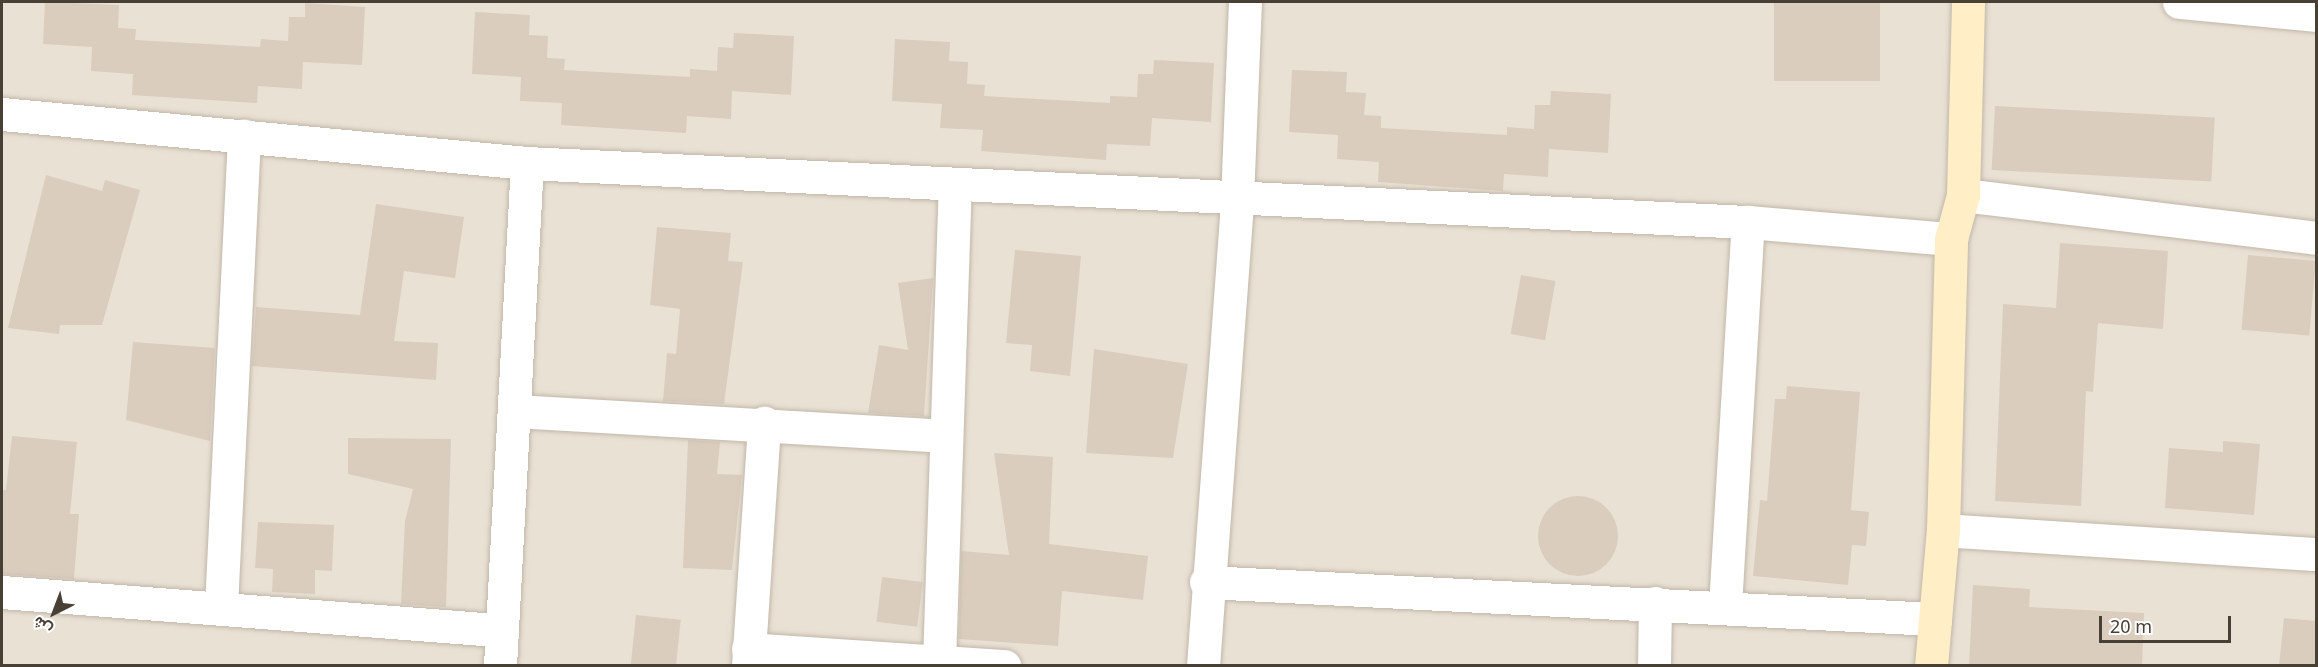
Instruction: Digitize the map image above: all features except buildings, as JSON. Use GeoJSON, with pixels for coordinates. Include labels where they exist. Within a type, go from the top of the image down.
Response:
{"type":"FeatureCollection","features":[{"type":"Feature","properties":{"kind":"street"},"geometry":{"type":"LineString","coordinates":[[1203,666],[1206,582],[1237,200],[1245,2]]}},
{"type":"Feature","properties":{"kind":"street"},"geometry":{"type":"LineString","coordinates":[[1931,666],[1943,530],[1951,239],[1963,195],[1968,2]]}},
{"type":"Feature","properties":{"kind":"street"},"geometry":{"type":"LineString","coordinates":[[2179,2],[2316,15]]}},
{"type":"Feature","properties":{"kind":"street"},"geometry":{"type":"LineString","coordinates":[[2,114],[527,163],[1237,200],[1748,222],[1951,239]]}},
{"type":"Feature","properties":{"kind":"street"},"geometry":{"type":"LineString","coordinates":[[221,607],[244,136]]}},
{"type":"Feature","properties":{"kind":"street"},"geometry":{"type":"LineString","coordinates":[[500,666],[500,630],[527,163]]}},
{"type":"Feature","properties":{"kind":"street"},"geometry":{"type":"LineString","coordinates":[[939,662],[944,436],[955,186]]}},
{"type":"Feature","properties":{"kind":"street"},"geometry":{"type":"LineString","coordinates":[[1963,195],[2316,238]]}},
{"type":"Feature","properties":{"kind":"street"},"geometry":{"type":"LineString","coordinates":[[1725,606],[1748,222]]}},
{"type":"Feature","properties":{"kind":"street"},"geometry":{"type":"LineString","coordinates":[[514,411],[764,423],[944,436]]}},
{"type":"Feature","properties":{"kind":"street"},"geometry":{"type":"LineString","coordinates":[[764,423],[748,657],[1004,666]]}},
{"type":"Feature","properties":{"kind":"street"},"geometry":{"type":"LineString","coordinates":[[1943,530],[2316,554]]}},
{"type":"Feature","properties":{"kind":"street"},"geometry":{"type":"LineString","coordinates":[[1206,582],[1725,606],[1935,619]]}},
{"type":"Feature","properties":{"kind":"street"},"geometry":{"type":"LineString","coordinates":[[2,592],[500,630]]}},
{"type":"Feature","properties":{"kind":"street"},"geometry":{"type":"LineString","coordinates":[[1654,666],[1655,603]]}},
{"type":"Feature","properties":{"kind":"shaded area"},"geometry":{"type":"Polygon","coordinates":[[[2,2],[2316,2],[2316,665],[2,665],[2,2]]]}}]}
